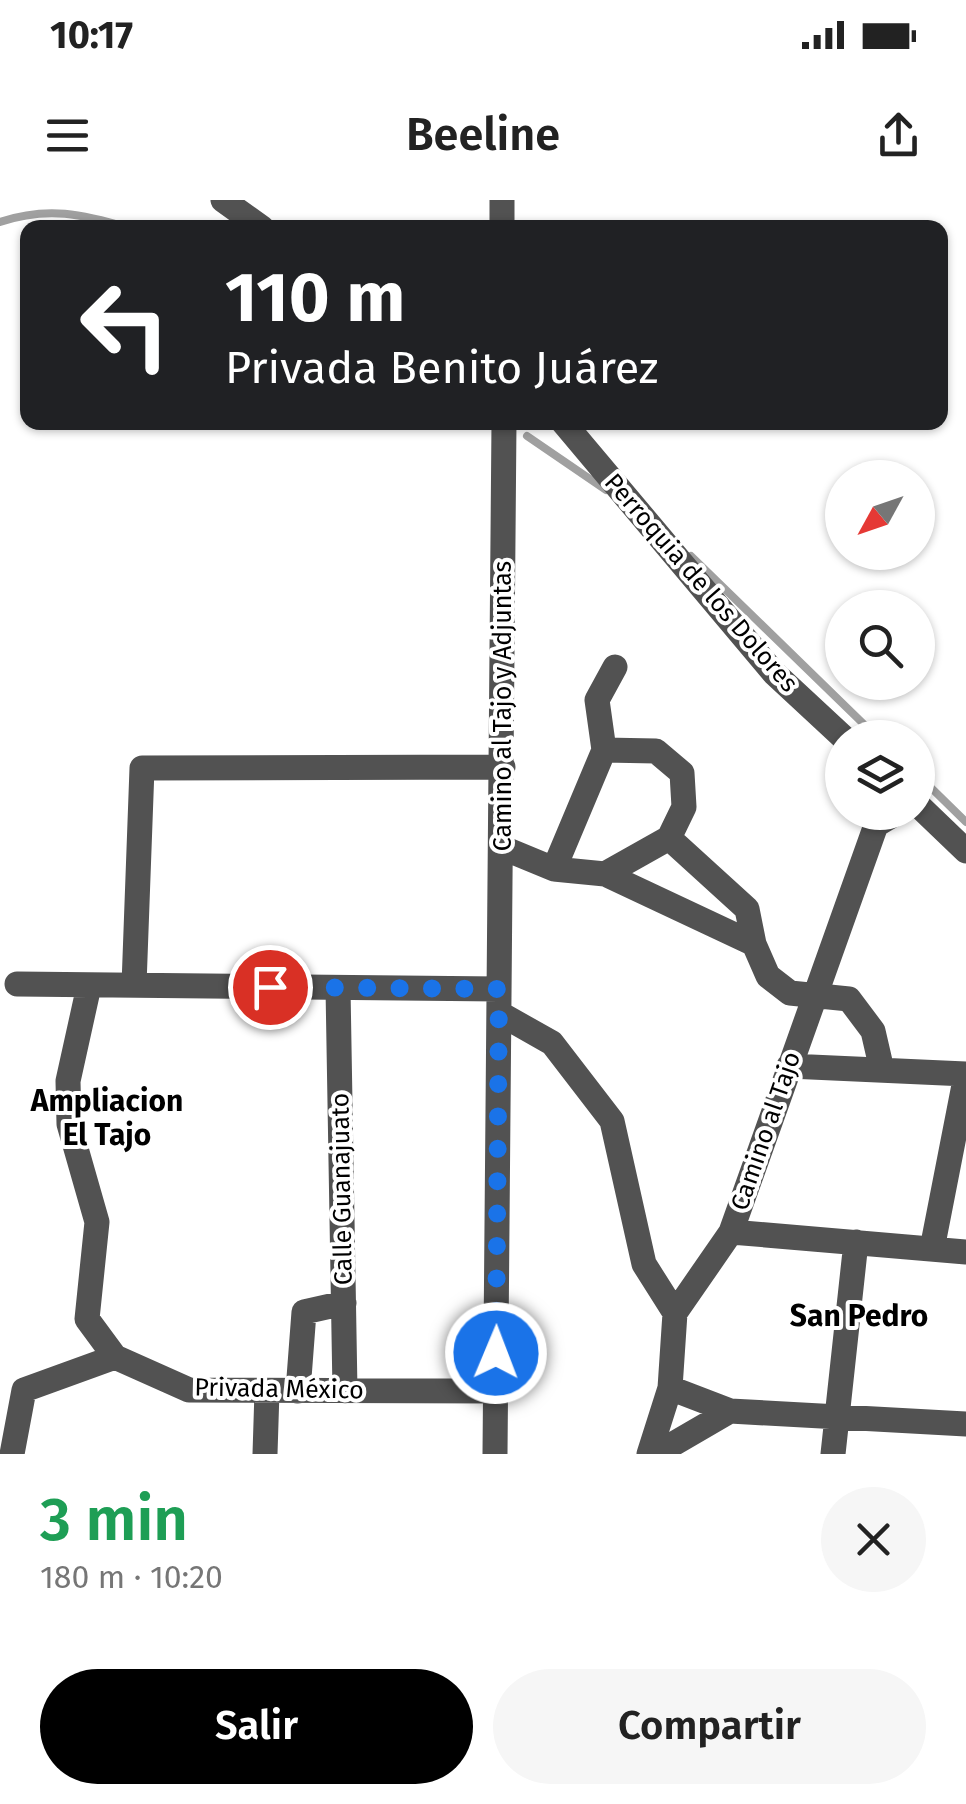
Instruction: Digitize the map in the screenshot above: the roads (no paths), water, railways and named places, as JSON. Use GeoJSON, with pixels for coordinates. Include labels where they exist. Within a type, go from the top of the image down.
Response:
{"type":"FeatureCollection","features":[{"type":"Feature","properties":{"kind":"street"},"geometry":{"type":"LineString","coordinates":[[223,200],[251,220]]}},
{"type":"Feature","properties":{"kind":"street","name":"Camino al Tajo y Adjuntas"},"geometry":{"type":"LineString","coordinates":[[495,1454],[504,430]]}},
{"type":"Feature","properties":{"kind":"street","name":"Perroquia de los Dolores"},"geometry":{"type":"LineString","coordinates":[[569,430],[774,673],[825,720]]}},
{"type":"Feature","properties":{"kind":"street"},"geometry":{"type":"LineString","coordinates":[[554,869],[604,750],[598,700],[615,667]]}},
{"type":"Feature","properties":{"kind":"street"},"geometry":{"type":"LineString","coordinates":[[604,750],[656,751],[682,773],[684,807],[669,838],[605,874]]}},
{"type":"Feature","properties":{"kind":"street"},"geometry":{"type":"LineString","coordinates":[[134,985],[142,768],[503,766]]}},
{"type":"Feature","properties":{"kind":"street"},"geometry":{"type":"LineString","coordinates":[[935,822],[966,850]]}},
{"type":"Feature","properties":{"kind":"street","name":"Camino al Tajo"},"geometry":{"type":"LineString","coordinates":[[675,1312],[731,1232],[874,830]]}},
{"type":"Feature","properties":{"kind":"street"},"geometry":{"type":"LineString","coordinates":[[669,838],[747,909],[754,944],[768,976],[790,992],[849,999],[873,1030],[882,1070]]}},
{"type":"Feature","properties":{"kind":"street"},"geometry":{"type":"LineString","coordinates":[[503,848],[554,869],[605,874],[754,944]]}},
{"type":"Feature","properties":{"kind":"street"},"geometry":{"type":"LineString","coordinates":[[18,984],[338,988],[499,1001],[552,1043],[612,1120],[644,1264],[675,1312],[670,1388],[653,1454]]}},
{"type":"Feature","properties":{"kind":"street"},"geometry":{"type":"LineString","coordinates":[[12,1454],[24,1390],[115,1358],[88,1319],[97,1222],[69,1124],[68,1081],[89,986]]}},
{"type":"Feature","properties":{"kind":"street","name":"Calle Guanajuato"},"geometry":{"type":"LineString","coordinates":[[338,988],[345,1390]]}},
{"type":"Feature","properties":{"kind":"street"},"geometry":{"type":"LineString","coordinates":[[789,1066],[966,1074],[932,1249]]}},
{"type":"Feature","properties":{"kind":"street"},"geometry":{"type":"LineString","coordinates":[[731,1232],[966,1252]]}},
{"type":"Feature","properties":{"kind":"street"},"geometry":{"type":"LineString","coordinates":[[834,1454],[856,1242]]}},
{"type":"Feature","properties":{"kind":"street"},"geometry":{"type":"LineString","coordinates":[[298,1391],[304,1312],[344,1302]]}},
{"type":"Feature","properties":{"kind":"street","name":"Privada México"},"geometry":{"type":"LineString","coordinates":[[115,1358],[189,1390],[496,1391]]}},
{"type":"Feature","properties":{"kind":"street"},"geometry":{"type":"LineString","coordinates":[[670,1388],[730,1410],[966,1424]]}},
{"type":"Feature","properties":{"kind":"street"},"geometry":{"type":"LineString","coordinates":[[265,1454],[267,1391]]}},
{"type":"Feature","properties":{"kind":"street"},"geometry":{"type":"LineString","coordinates":[[653,1454],[730,1410]]}},
{"type":"Feature","properties":{"kind":"waterway"},"geometry":{"type":"LineString","coordinates":[[0,222],[49,213],[100,220]]}},
{"type":"Feature","properties":{"kind":"waterway"},"geometry":{"type":"LineString","coordinates":[[527,436],[606,490]]}},
{"type":"Feature","properties":{"kind":"waterway"},"geometry":{"type":"LineString","coordinates":[[691,556],[860,720]]}},
{"type":"Feature","properties":{"kind":"waterway"},"geometry":{"type":"LineString","coordinates":[[935,792],[966,822]]}},
{"type":"Feature","properties":{"kind":"district","name":"Ampliacion El Tajo"},"geometry":{"type":"Point","coordinates":[107,1118]}},
{"type":"Feature","properties":{"kind":"district","name":"San Pedro"},"geometry":{"type":"Point","coordinates":[859,1316]}}]}
